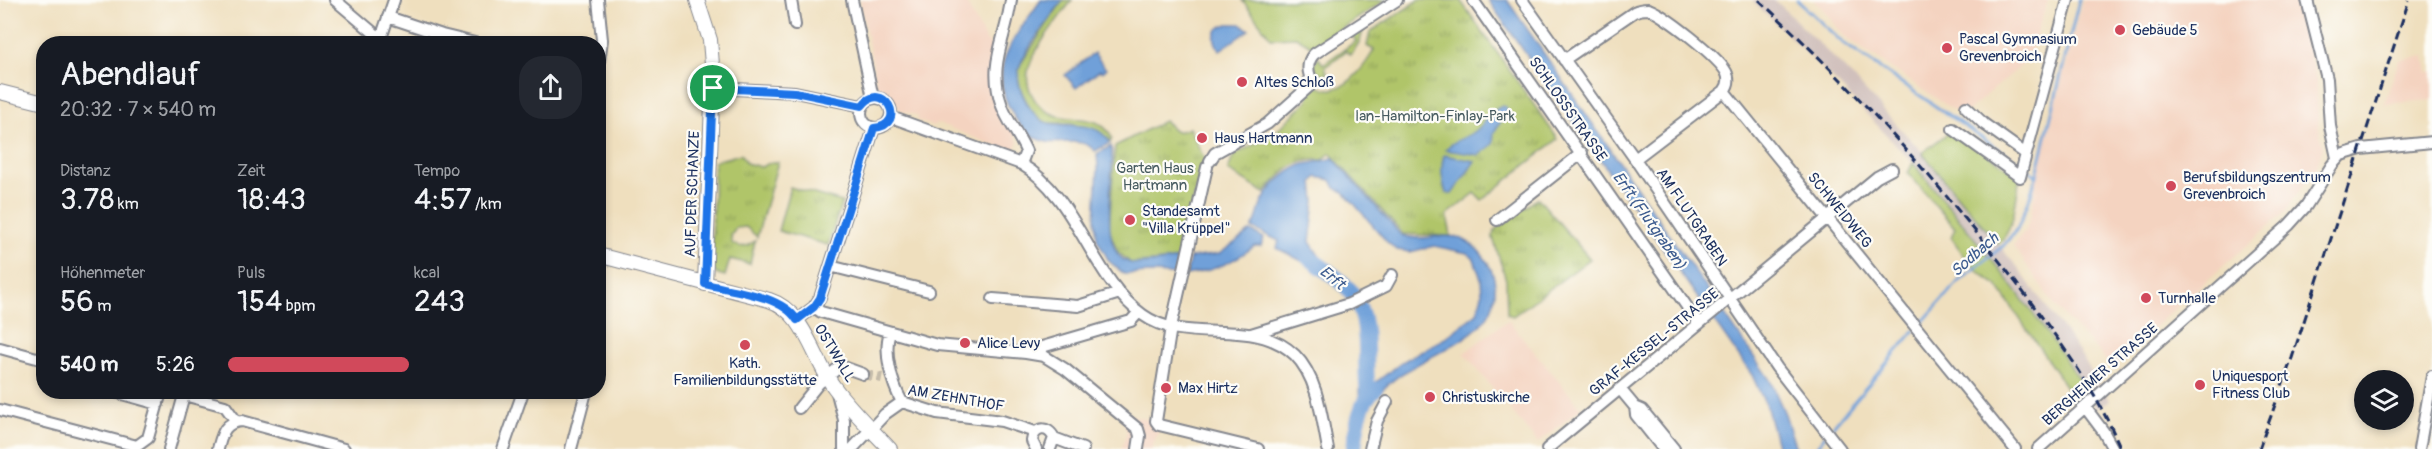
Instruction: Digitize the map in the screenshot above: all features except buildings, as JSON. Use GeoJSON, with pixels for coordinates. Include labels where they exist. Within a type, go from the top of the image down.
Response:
{"type":"FeatureCollection","features":[{"type":"Feature","properties":{"kind":"main road","name":"AUF DER SCHANZE"},"geometry":{"type":"LineString","coordinates":[[697,0],[711,44],[713,88],[705,284]]}},
{"type":"Feature","properties":{"kind":"main road"},"geometry":{"type":"LineString","coordinates":[[0,92],[36,101]]}},
{"type":"Feature","properties":{"kind":"main road"},"geometry":{"type":"LineString","coordinates":[[606,257],[705,284]]}},
{"type":"Feature","properties":{"kind":"main road","name":"OSTWALL"},"geometry":{"type":"LineString","coordinates":[[705,284],[776,302],[788,309],[797,320],[826,376],[836,390],[890,449]]}},
{"type":"Feature","properties":{"kind":"street"},"geometry":{"type":"LineString","coordinates":[[335,0],[375,36]]}},
{"type":"Feature","properties":{"kind":"street"},"geometry":{"type":"LineString","coordinates":[[382,36],[394,0]]}},
{"type":"Feature","properties":{"kind":"street"},"geometry":{"type":"LineString","coordinates":[[598,0],[602,36]]}},
{"type":"Feature","properties":{"kind":"street"},"geometry":{"type":"LineString","coordinates":[[791,0],[795,26]]}},
{"type":"Feature","properties":{"kind":"street"},"geometry":{"type":"LineString","coordinates":[[852,0],[873,98]]}},
{"type":"Feature","properties":{"kind":"street"},"geometry":{"type":"LineString","coordinates":[[1011,0],[1008,26],[997,58],[996,78],[1003,109],[1026,151],[1021,164]]}},
{"type":"Feature","properties":{"kind":"street"},"geometry":{"type":"LineString","coordinates":[[1258,449],[1159,424],[1156,419],[1185,258],[1210,161],[1267,124],[1313,82],[1308,67],[1312,57],[1398,0]]}},
{"type":"Feature","properties":{"kind":"street","name":"SCHLOSSSTRASSE"},"geometry":{"type":"LineString","coordinates":[[1473,0],[1582,153],[1699,324]]}},
{"type":"Feature","properties":{"kind":"street","name":"AM FLUTGRABEN"},"geometry":{"type":"LineString","coordinates":[[1522,0],[1635,159],[1725,303],[1837,446]]}},
{"type":"Feature","properties":{"kind":"street"},"geometry":{"type":"LineString","coordinates":[[1953,129],[2020,177],[2067,0]]}},
{"type":"Feature","properties":{"kind":"street"},"geometry":{"type":"LineString","coordinates":[[2307,0],[2327,79],[2330,126],[2337,158],[2358,149],[2432,142]]}},
{"type":"Feature","properties":{"kind":"street"},"geometry":{"type":"LineString","coordinates":[[1564,60],[1641,10],[1649,9],[1716,57],[1728,74],[1728,84],[1724,91],[1635,159]]}},
{"type":"Feature","properties":{"kind":"street"},"geometry":{"type":"LineString","coordinates":[[388,17],[446,36]]}},
{"type":"Feature","properties":{"kind":"street"},"geometry":{"type":"LineString","coordinates":[[713,88],[795,92],[862,106],[873,98],[883,99],[892,111],[891,117],[886,125],[874,128],[861,117],[862,106]]}},
{"type":"Feature","properties":{"kind":"street","name":"SCHWEIDWEG"},"geometry":{"type":"LineString","coordinates":[[1724,91],[2015,449]]}},
{"type":"Feature","properties":{"kind":"street"},"geometry":{"type":"LineString","coordinates":[[1966,107],[1984,124],[2026,154]]}},
{"type":"Feature","properties":{"kind":"street"},"geometry":{"type":"LineString","coordinates":[[891,117],[1021,164],[1043,179],[1056,195],[1120,293],[1139,312],[1151,320],[1171,327],[1250,334],[1281,345],[1301,363],[1313,387],[1328,449]]}},
{"type":"Feature","properties":{"kind":"street"},"geometry":{"type":"LineString","coordinates":[[797,320],[814,307],[821,294],[874,128]]}},
{"type":"Feature","properties":{"kind":"street"},"geometry":{"type":"LineString","coordinates":[[1497,220],[1582,153]]}},
{"type":"Feature","properties":{"kind":"street","name":"BERGHEIMER STRASSE"},"geometry":{"type":"LineString","coordinates":[[2038,449],[2289,225],[2309,202],[2337,158]]}},
{"type":"Feature","properties":{"kind":"street","name":"GRAF-KESSEL-STRASSE"},"geometry":{"type":"LineString","coordinates":[[1547,449],[1877,177],[1892,169]]}},
{"type":"Feature","properties":{"kind":"street"},"geometry":{"type":"LineString","coordinates":[[831,266],[929,291]]}},
{"type":"Feature","properties":{"kind":"street"},"geometry":{"type":"LineString","coordinates":[[1250,334],[1349,304],[1386,286],[1392,275]]}},
{"type":"Feature","properties":{"kind":"street"},"geometry":{"type":"LineString","coordinates":[[993,299],[1035,305],[1078,306],[1120,293]]}},
{"type":"Feature","properties":{"kind":"street"},"geometry":{"type":"LineString","coordinates":[[814,307],[820,312],[926,343],[961,344],[1026,352],[1049,358],[1138,429],[1140,436],[1138,449]]}},
{"type":"Feature","properties":{"kind":"street"},"geometry":{"type":"LineString","coordinates":[[1042,347],[1131,321],[1139,312]]}},
{"type":"Feature","properties":{"kind":"street"},"geometry":{"type":"LineString","coordinates":[[890,332],[886,342],[888,379],[902,402]]}},
{"type":"Feature","properties":{"kind":"street"},"geometry":{"type":"LineString","coordinates":[[0,348],[36,358]]}},
{"type":"Feature","properties":{"kind":"street"},"geometry":{"type":"LineString","coordinates":[[799,408],[826,376],[841,366],[863,374]]}},
{"type":"Feature","properties":{"kind":"street"},"geometry":{"type":"LineString","coordinates":[[2419,449],[2432,376]]}},
{"type":"Feature","properties":{"kind":"street"},"geometry":{"type":"LineString","coordinates":[[1620,389],[1635,407],[1642,410],[1674,449]]}},
{"type":"Feature","properties":{"kind":"street"},"geometry":{"type":"LineString","coordinates":[[836,390],[844,420],[844,449]]}},
{"type":"Feature","properties":{"kind":"street"},"geometry":{"type":"LineString","coordinates":[[140,399],[158,404]]}},
{"type":"Feature","properties":{"kind":"street"},"geometry":{"type":"LineString","coordinates":[[0,410],[138,446],[148,438],[159,399]]}},
{"type":"Feature","properties":{"kind":"street"},"geometry":{"type":"LineString","coordinates":[[169,449],[183,399]]}},
{"type":"Feature","properties":{"kind":"street"},"geometry":{"type":"LineString","coordinates":[[199,399],[225,406],[236,421]]}},
{"type":"Feature","properties":{"kind":"street"},"geometry":{"type":"LineString","coordinates":[[503,449],[521,399]]}},
{"type":"Feature","properties":{"kind":"street"},"geometry":{"type":"LineString","coordinates":[[571,449],[584,399]]}},
{"type":"Feature","properties":{"kind":"street","name":"AM ZEHNTHOF"},"geometry":{"type":"LineString","coordinates":[[852,449],[890,410],[902,402],[937,413],[1002,421],[1035,432],[1045,429],[1051,432],[1052,444],[1083,449]]}},
{"type":"Feature","properties":{"kind":"street"},"geometry":{"type":"LineString","coordinates":[[1370,449],[1377,420],[1387,402]]}},
{"type":"Feature","properties":{"kind":"street"},"geometry":{"type":"LineString","coordinates":[[1635,407],[1636,415],[1663,449]]}},
{"type":"Feature","properties":{"kind":"street"},"geometry":{"type":"LineString","coordinates":[[2085,407],[2113,449]]}},
{"type":"Feature","properties":{"kind":"street"},"geometry":{"type":"LineString","coordinates":[[218,449],[226,427],[236,421],[344,449]]}},
{"type":"Feature","properties":{"kind":"street"},"geometry":{"type":"LineString","coordinates":[[1140,436],[1159,424]]}},
{"type":"Feature","properties":{"kind":"street"},"geometry":{"type":"LineString","coordinates":[[1035,432],[1032,441],[1036,449]]}},
{"type":"Feature","properties":{"kind":"shaded area"},"geometry":{"type":"Polygon","coordinates":[[[860,0],[965,0],[985,39],[996,51],[992,78],[1018,142],[1013,153],[938,123],[932,126],[917,120],[918,116],[900,110],[892,97],[877,86],[860,0]]]}},
{"type":"Feature","properties":{"kind":"shaded area"},"geometry":{"type":"Polygon","coordinates":[[[1752,0],[1775,0],[1851,75],[1922,152],[2017,267],[2073,343],[2110,400],[2097,409],[2062,352],[2006,277],[1913,163],[1841,87],[1752,0]]]}},
{"type":"Feature","properties":{"kind":"shaded area","name":"Pascal Gymnasium Grevenbroich"},"geometry":{"type":"Polygon","coordinates":[[[1813,0],[2048,0],[2027,61],[1962,116],[1844,36],[1813,0]]]}},
{"type":"Feature","properties":{"kind":"shaded area","name":"Berufsbildungszentrum Grevenbroich"},"geometry":{"type":"Polygon","coordinates":[[[2082,0],[2296,0],[2317,84],[2318,123],[2323,147],[2317,166],[2285,212],[2139,340],[2131,352],[2112,369],[2055,306],[2013,245],[2025,231],[2031,215],[2036,184],[2082,0]]]}},
{"type":"Feature","properties":{"kind":"shaded area"},"geometry":{"type":"Polygon","coordinates":[[[2425,56],[2428,73],[2432,72],[2432,100],[2384,104],[2399,60],[2425,56]]]}},
{"type":"Feature","properties":{"kind":"shaded area"},"geometry":{"type":"Polygon","coordinates":[[[1508,320],[1581,408],[1538,443],[1464,353],[1508,320]]]}},
{"type":"Feature","properties":{"kind":"shaded area"},"geometry":{"type":"Polygon","coordinates":[[[1129,415],[1151,420],[1160,428],[1151,449],[1121,449],[1127,431],[1124,424],[1129,415]]]}},
{"type":"Feature","properties":{"kind":"green space"},"geometry":{"type":"Polygon","coordinates":[[[1063,0],[1072,0],[1044,38],[1028,70],[1031,94],[1048,112],[1063,117],[1094,121],[1101,125],[1112,138],[1110,143],[1108,138],[1071,123],[1047,123],[1031,110],[1021,90],[1018,78],[1020,65],[1063,0]]]}},
{"type":"Feature","properties":{"kind":"green space"},"geometry":{"type":"Polygon","coordinates":[[[1242,0],[1386,0],[1313,47],[1296,37],[1271,38],[1242,0]]]}},
{"type":"Feature","properties":{"kind":"green space","name":"Ian-Hamilton-Finlay-Park"},"geometry":{"type":"Polygon","coordinates":[[[1419,0],[1460,0],[1558,139],[1482,200],[1475,193],[1447,215],[1451,236],[1403,234],[1330,153],[1323,160],[1296,164],[1277,179],[1265,193],[1228,171],[1233,156],[1276,132],[1308,100],[1309,93],[1318,86],[1332,89],[1351,79],[1374,50],[1367,46],[1370,32],[1419,0]]]}},
{"type":"Feature","properties":{"kind":"green space"},"geometry":{"type":"Polygon","coordinates":[[[1364,27],[1360,41],[1351,55],[1346,51],[1325,67],[1328,74],[1317,72],[1314,65],[1318,57],[1323,64],[1356,41],[1351,34],[1364,27]]]}},
{"type":"Feature","properties":{"kind":"green space","name":"Garten Haus Hartmann"},"geometry":{"type":"Polygon","coordinates":[[[1164,121],[1177,131],[1189,128],[1205,160],[1190,212],[1181,259],[1132,264],[1118,252],[1109,230],[1115,146],[1164,121]]]}},
{"type":"Feature","properties":{"kind":"green space"},"geometry":{"type":"Polygon","coordinates":[[[1953,129],[2020,177],[2012,222],[2004,238],[1998,244],[1922,153],[1953,129]]]}},
{"type":"Feature","properties":{"kind":"green space"},"geometry":{"type":"Polygon","coordinates":[[[741,154],[746,163],[761,167],[778,162],[757,237],[746,227],[736,228],[731,236],[732,243],[741,247],[755,241],[750,264],[730,259],[725,276],[715,273],[712,253],[714,161],[741,154]]]}},
{"type":"Feature","properties":{"kind":"green space"},"geometry":{"type":"Polygon","coordinates":[[[1913,163],[2004,275],[2047,333],[2087,393],[2076,402],[1997,285],[1982,275],[1961,252],[1951,237],[1955,228],[1908,173],[1913,163]]]}},
{"type":"Feature","properties":{"kind":"green space"},"geometry":{"type":"Polygon","coordinates":[[[790,187],[842,202],[828,245],[778,231],[790,187]]]}},
{"type":"Feature","properties":{"kind":"green space"},"geometry":{"type":"Polygon","coordinates":[[[1538,198],[1590,259],[1513,316],[1507,314],[1506,280],[1493,238],[1494,231],[1538,198]]]}},
{"type":"Feature","properties":{"kind":"water"},"geometry":{"type":"Polygon","coordinates":[[[1041,0],[1063,0],[1023,58],[1018,75],[1021,91],[1025,101],[1036,116],[1042,120],[1048,123],[1090,127],[1098,130],[1110,143],[1095,151],[1090,146],[1078,142],[1053,143],[1032,135],[1017,121],[1005,99],[1002,68],[1006,55],[1021,28],[1041,0]]]}},
{"type":"Feature","properties":{"kind":"water","name":"Erft (Flutgraben)"},"geometry":{"type":"Polygon","coordinates":[[[1488,0],[1507,0],[1770,380],[1785,414],[1796,449],[1778,449],[1767,408],[1752,375],[1488,0]]]}},
{"type":"Feature","properties":{"kind":"water"},"geometry":{"type":"Polygon","coordinates":[[[1228,24],[1241,24],[1249,30],[1220,50],[1215,42],[1215,34],[1219,28],[1228,24]]]}},
{"type":"Feature","properties":{"kind":"water"},"geometry":{"type":"Polygon","coordinates":[[[1094,53],[1106,69],[1102,72],[1100,70],[1076,88],[1065,75],[1094,53]]]}},
{"type":"Feature","properties":{"kind":"water"},"geometry":{"type":"Polygon","coordinates":[[[1502,106],[1506,107],[1507,112],[1494,132],[1493,144],[1479,155],[1445,150],[1474,132],[1502,106]]]}},
{"type":"Feature","properties":{"kind":"water"},"geometry":{"type":"Polygon","coordinates":[[[1111,146],[1109,211],[1113,245],[1120,256],[1131,263],[1181,259],[1178,275],[1124,274],[1109,261],[1097,239],[1095,219],[1097,154],[1111,146]]]}},
{"type":"Feature","properties":{"kind":"water"},"geometry":{"type":"Polygon","coordinates":[[[1444,155],[1475,161],[1452,194],[1446,193],[1443,183],[1444,155]]]}},
{"type":"Feature","properties":{"kind":"water"},"geometry":{"type":"Polygon","coordinates":[[[1333,158],[1401,235],[1416,238],[1453,236],[1465,240],[1475,247],[1485,259],[1495,282],[1495,296],[1491,310],[1484,321],[1456,343],[1407,370],[1392,381],[1379,393],[1369,408],[1360,407],[1359,390],[1372,385],[1404,361],[1445,338],[1477,313],[1482,295],[1481,279],[1474,259],[1467,253],[1434,246],[1410,252],[1397,250],[1387,242],[1344,192],[1335,188],[1331,180],[1317,177],[1313,182],[1315,201],[1310,242],[1322,260],[1320,264],[1313,267],[1277,248],[1279,241],[1252,228],[1263,201],[1282,177],[1299,166],[1333,158]]]}},
{"type":"Feature","properties":{"kind":"water"},"geometry":{"type":"Polygon","coordinates":[[[1251,231],[1264,238],[1261,246],[1255,246],[1239,257],[1214,268],[1186,275],[1190,258],[1219,254],[1251,231]]]}},
{"type":"Feature","properties":{"kind":"waterway"},"geometry":{"type":"LineString","coordinates":[[1797,0],[1843,43],[2020,164]]}},
{"type":"Feature","properties":{"kind":"waterway","name":"Sodbach"},"geometry":{"type":"LineString","coordinates":[[1919,326],[1959,281],[2003,246],[2017,229],[2037,174],[2079,0]]}},
{"type":"Feature","properties":{"kind":"waterway"},"geometry":{"type":"LineString","coordinates":[[2025,168],[2037,176]]}},
{"type":"Feature","properties":{"kind":"waterway","name":"Erft"},"geometry":{"type":"LineString","coordinates":[[1304,249],[1308,257],[1348,288],[1359,305],[1365,330],[1368,395]]}},
{"type":"Feature","properties":{"kind":"waterway","name":"Sodbach"},"geometry":{"type":"LineString","coordinates":[[1829,431],[1914,331]]}},
{"type":"Feature","properties":{"kind":"waterway","name":"Erft"},"geometry":{"type":"LineString","coordinates":[[1354,449],[1362,408],[1375,389]]}},
{"type":"Feature","properties":{"kind":"waterway","name":"Sodbach"},"geometry":{"type":"LineString","coordinates":[[1815,449],[1825,436]]}},
{"type":"Feature","properties":{"kind":"tunnel"},"geometry":{"type":"LineString","coordinates":[[863,374],[882,378]]}},
{"type":"Feature","properties":{"kind":"railway"},"geometry":{"type":"LineString","coordinates":[[1759,0],[1860,100],[1924,170],[1985,243],[2073,361],[2099,404],[2121,449]]}},
{"type":"Feature","properties":{"kind":"railway"},"geometry":{"type":"LineString","coordinates":[[2259,449],[2292,358],[2409,0]]}},
{"type":"Feature","properties":{"kind":"place","name":"Gebäude 5"},"geometry":{"type":"Point","coordinates":[2120,30]}},
{"type":"Feature","properties":{"kind":"place","name":"Pascal Gymnasium Grevenbroich"},"geometry":{"type":"Point","coordinates":[1947,48]}},
{"type":"Feature","properties":{"kind":"place","name":"Altes Schloß"},"geometry":{"type":"Point","coordinates":[1242,82]}},
{"type":"Feature","properties":{"kind":"place","name":"Haus Hartmann"},"geometry":{"type":"Point","coordinates":[1202,138]}},
{"type":"Feature","properties":{"kind":"place","name":"Berufsbildungszentrum Grevenbroich"},"geometry":{"type":"Point","coordinates":[2171,186]}},
{"type":"Feature","properties":{"kind":"place","name":"Standesamt \"Villa Krüppel\""},"geometry":{"type":"Point","coordinates":[1130,220]}},
{"type":"Feature","properties":{"kind":"place","name":"Turnhalle"},"geometry":{"type":"Point","coordinates":[2146,298]}},
{"type":"Feature","properties":{"kind":"place","name":"Alice Levy"},"geometry":{"type":"Point","coordinates":[965,343]}},
{"type":"Feature","properties":{"kind":"place","name":"Kath. Familienbildungsstätte"},"geometry":{"type":"Point","coordinates":[745,345]}},
{"type":"Feature","properties":{"kind":"place","name":"Uniquesport Fitness Club"},"geometry":{"type":"Point","coordinates":[2200,385]}},
{"type":"Feature","properties":{"kind":"place","name":"Max Hirtz"},"geometry":{"type":"Point","coordinates":[1166,388]}},
{"type":"Feature","properties":{"kind":"place","name":"Christuskirche"},"geometry":{"type":"Point","coordinates":[1430,397]}},
{"type":"Feature","properties":{"kind":"route"},"geometry":{"type":"LineString","coordinates":[[713,88],[795,92],[862,106],[868,100],[878,98],[887,102],[892,111],[886,125],[874,128],[820,298],[814,307],[797,320],[788,309],[776,302],[705,284],[713,88]]}}]}
